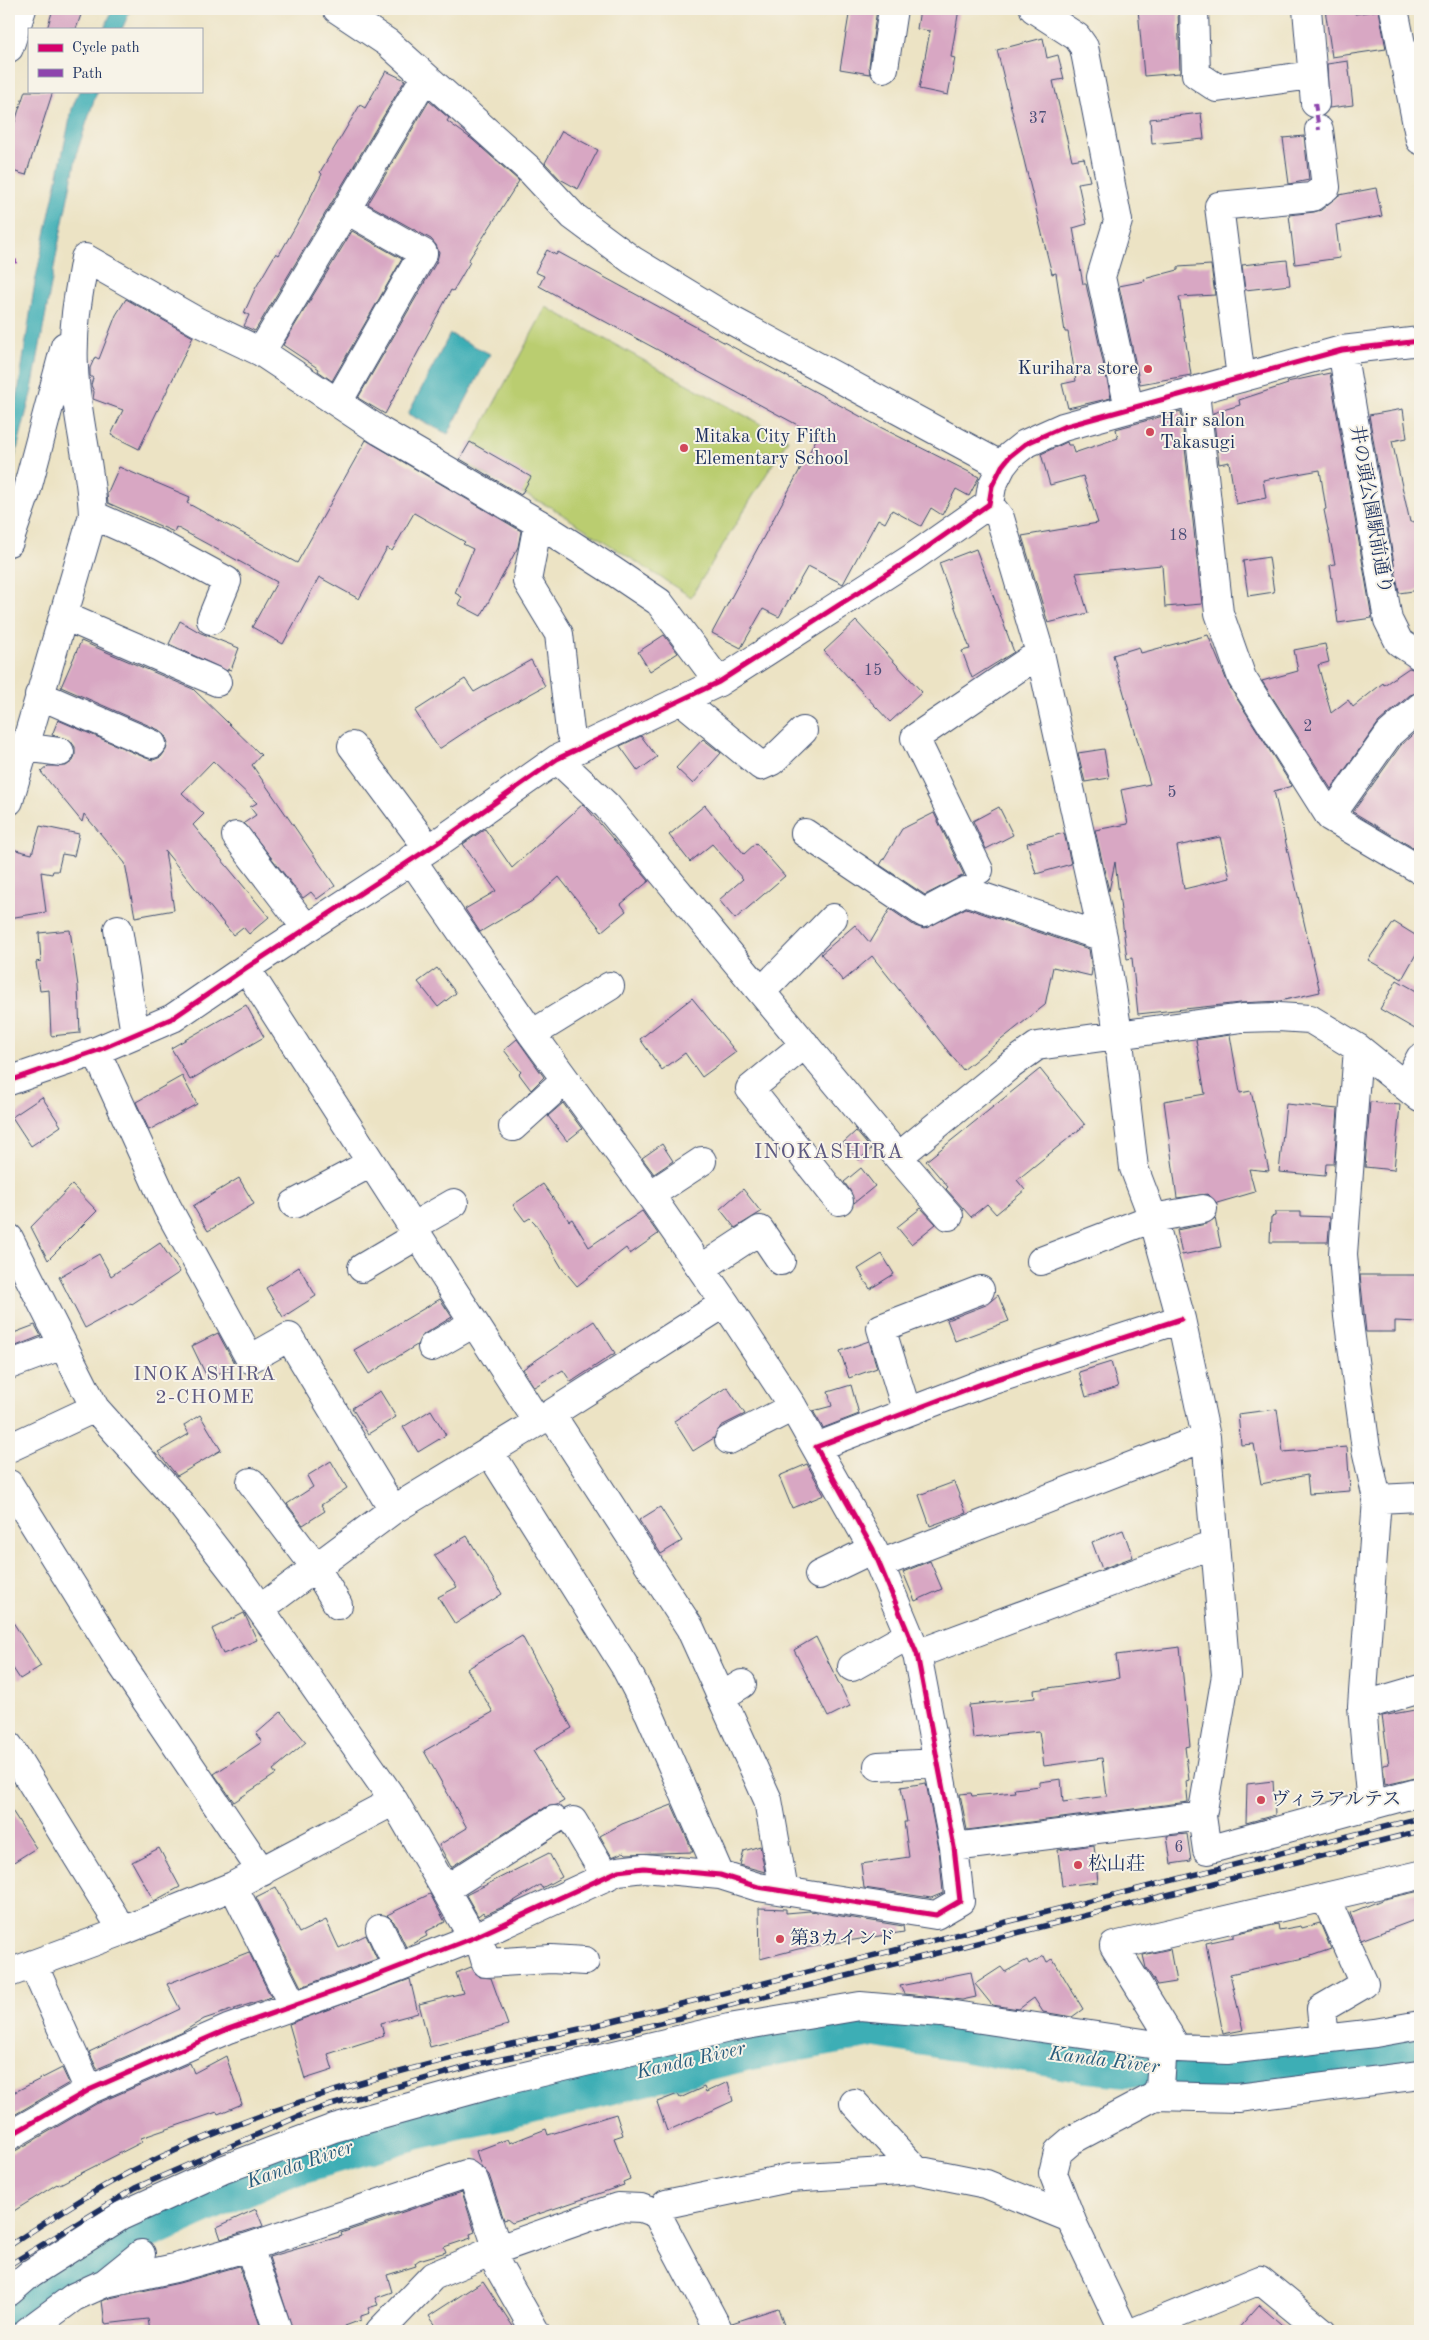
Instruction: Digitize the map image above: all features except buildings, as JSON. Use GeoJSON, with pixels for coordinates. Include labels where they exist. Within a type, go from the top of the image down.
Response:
{"type":"FeatureCollection","features":[{"type":"Feature","properties":{"kind":"street"},"geometry":{"type":"LineString","coordinates":[[9,48],[22,9]]}},
{"type":"Feature","properties":{"kind":"street"},"geometry":{"type":"LineString","coordinates":[[338,9],[388,43],[531,171],[573,216],[632,260],[731,320],[1002,466]]}},
{"type":"Feature","properties":{"kind":"street"},"geometry":{"type":"LineString","coordinates":[[884,68],[893,9]]}},
{"type":"Feature","properties":{"kind":"street"},"geometry":{"type":"LineString","coordinates":[[1034,9],[1077,37],[1084,47],[1118,221],[1101,277],[1129,408]]}},
{"type":"Feature","properties":{"kind":"street"},"geometry":{"type":"LineString","coordinates":[[1194,9],[1196,74],[1217,88],[1312,75]]}},
{"type":"Feature","properties":{"kind":"street"},"geometry":{"type":"LineString","coordinates":[[1307,9],[1316,103]]}},
{"type":"Feature","properties":{"kind":"street"},"geometry":{"type":"LineString","coordinates":[[1394,9],[1420,140]]}},
{"type":"Feature","properties":{"kind":"street"},"geometry":{"type":"LineString","coordinates":[[261,352],[425,77]]}},
{"type":"Feature","properties":{"kind":"street"},"geometry":{"type":"LineString","coordinates":[[1241,378],[1219,206],[1312,197],[1326,187],[1319,130]]}},
{"type":"Feature","properties":{"kind":"street"},"geometry":{"type":"LineString","coordinates":[[338,402],[423,254],[347,210]]}},
{"type":"Feature","properties":{"kind":"street"},"geometry":{"type":"LineString","coordinates":[[9,801],[93,515],[92,489],[77,405],[74,367],[75,310],[85,258],[198,322],[261,352],[380,431],[538,523],[659,602],[719,682]]}},
{"type":"Feature","properties":{"kind":"street"},"geometry":{"type":"LineString","coordinates":[[9,1081],[96,1051],[173,1018],[566,754],[719,682],[912,558],[989,504],[992,486],[1002,466],[1025,444],[1062,427],[1196,392],[1342,350],[1420,341]]}},
{"type":"Feature","properties":{"kind":"street"},"geometry":{"type":"LineString","coordinates":[[9,542],[26,493],[65,346]]}},
{"type":"Feature","properties":{"kind":"street","name":"井の頭公園駅前通り"},"geometry":{"type":"LineString","coordinates":[[1342,350],[1388,620],[1399,642],[1420,656]]}},
{"type":"Feature","properties":{"kind":"street"},"geometry":{"type":"LineString","coordinates":[[1196,392],[1219,613],[1242,678],[1330,817],[1420,870]]}},
{"type":"Feature","properties":{"kind":"street"},"geometry":{"type":"LineString","coordinates":[[989,504],[1000,518],[1040,653],[1103,936],[1118,1034],[1134,1168],[1153,1218],[1181,1319],[1206,1437],[1226,1675],[1202,1816],[1207,1850],[1420,1792]]}},
{"type":"Feature","properties":{"kind":"street"},"geometry":{"type":"LineString","coordinates":[[93,515],[161,545],[227,581],[210,620]]}},
{"type":"Feature","properties":{"kind":"street"},"geometry":{"type":"LineString","coordinates":[[538,523],[527,581],[559,634],[570,731],[566,754],[607,806],[949,1216]]}},
{"type":"Feature","properties":{"kind":"street"},"geometry":{"type":"LineString","coordinates":[[64,616],[217,682]]}},
{"type":"Feature","properties":{"kind":"street"},"geometry":{"type":"LineString","coordinates":[[979,870],[915,738],[1040,653]]}},
{"type":"Feature","properties":{"kind":"street"},"geometry":{"type":"LineString","coordinates":[[39,695],[152,744]]}},
{"type":"Feature","properties":{"kind":"street"},"geometry":{"type":"LineString","coordinates":[[681,700],[760,766],[772,761],[803,731]]}},
{"type":"Feature","properties":{"kind":"street"},"geometry":{"type":"LineString","coordinates":[[1330,817],[1389,734],[1420,707]]}},
{"type":"Feature","properties":{"kind":"street"},"geometry":{"type":"LineString","coordinates":[[9,2136],[88,2090],[228,2029],[398,1968],[476,1937],[618,1871],[644,1868],[720,1875],[758,1887],[936,1915],[960,1902],[954,1847],[913,1644],[876,1557],[793,1407],[702,1268],[532,1034],[352,746]]}},
{"type":"Feature","properties":{"kind":"street"},"geometry":{"type":"LineString","coordinates":[[24,747],[60,752]]}},
{"type":"Feature","properties":{"kind":"street"},"geometry":{"type":"LineString","coordinates":[[805,833],[924,913],[965,892],[1103,936]]}},
{"type":"Feature","properties":{"kind":"street"},"geometry":{"type":"LineString","coordinates":[[236,836],[306,928]]}},
{"type":"Feature","properties":{"kind":"street"},"geometry":{"type":"LineString","coordinates":[[762,991],[833,918]]}},
{"type":"Feature","properties":{"kind":"street"},"geometry":{"type":"LineString","coordinates":[[118,929],[135,1034]]}},
{"type":"Feature","properties":{"kind":"street"},"geometry":{"type":"LineString","coordinates":[[246,968],[474,1323],[545,1418],[690,1628],[731,1691],[768,1800],[784,1891]]}},
{"type":"Feature","properties":{"kind":"street"},"geometry":{"type":"LineString","coordinates":[[532,1034],[610,986]]}},
{"type":"Feature","properties":{"kind":"street"},"geometry":{"type":"LineString","coordinates":[[898,1157],[1008,1066],[1036,1046],[1242,1018],[1278,1017],[1310,1019],[1358,1048],[1412,1092],[1420,1058]]}},
{"type":"Feature","properties":{"kind":"street"},"geometry":{"type":"LineString","coordinates":[[805,1044],[750,1089],[839,1201]]}},
{"type":"Feature","properties":{"kind":"street"},"geometry":{"type":"LineString","coordinates":[[1358,1048],[1343,1254],[1348,1316],[1365,1440],[1377,1499],[1362,1706],[1370,1806]]}},
{"type":"Feature","properties":{"kind":"street"},"geometry":{"type":"LineString","coordinates":[[96,1051],[167,1207],[250,1359],[289,1337],[393,1510]]}},
{"type":"Feature","properties":{"kind":"street"},"geometry":{"type":"LineString","coordinates":[[513,1127],[565,1080]]}},
{"type":"Feature","properties":{"kind":"street"},"geometry":{"type":"LineString","coordinates":[[650,1196],[702,1161]]}},
{"type":"Feature","properties":{"kind":"street"},"geometry":{"type":"LineString","coordinates":[[294,1204],[371,1163]]}},
{"type":"Feature","properties":{"kind":"street"},"geometry":{"type":"LineString","coordinates":[[362,1268],[454,1203]]}},
{"type":"Feature","properties":{"kind":"street"},"geometry":{"type":"LineString","coordinates":[[1041,1260],[1153,1218],[1203,1209]]}},
{"type":"Feature","properties":{"kind":"street"},"geometry":{"type":"LineString","coordinates":[[702,1268],[760,1230],[781,1261]]}},
{"type":"Feature","properties":{"kind":"street"},"geometry":{"type":"LineString","coordinates":[[10,1243],[95,1408],[180,1503],[260,1609],[394,1801],[476,1937],[486,1963],[551,1959],[585,1961]]}},
{"type":"Feature","properties":{"kind":"street"},"geometry":{"type":"LineString","coordinates":[[907,1412],[881,1328],[980,1290]]}},
{"type":"Feature","properties":{"kind":"street"},"geometry":{"type":"LineString","coordinates":[[260,1609],[393,1510],[545,1418],[725,1303]]}},
{"type":"Feature","properties":{"kind":"street"},"geometry":{"type":"LineString","coordinates":[[816,1447],[982,1384],[1181,1319]]}},
{"type":"Feature","properties":{"kind":"street"},"geometry":{"type":"LineString","coordinates":[[432,1347],[474,1323]]}},
{"type":"Feature","properties":{"kind":"street"},"geometry":{"type":"LineString","coordinates":[[9,1365],[63,1345]]}},
{"type":"Feature","properties":{"kind":"street"},"geometry":{"type":"LineString","coordinates":[[729,1440],[793,1407]]}},
{"type":"Feature","properties":{"kind":"street"},"geometry":{"type":"LineString","coordinates":[[9,1448],[95,1408]]}},
{"type":"Feature","properties":{"kind":"street"},"geometry":{"type":"LineString","coordinates":[[819,1575],[876,1557],[1206,1437]]}},
{"type":"Feature","properties":{"kind":"street"},"geometry":{"type":"LineString","coordinates":[[489,1451],[624,1665],[649,1713],[720,1875]]}},
{"type":"Feature","properties":{"kind":"street"},"geometry":{"type":"LineString","coordinates":[[250,1482],[316,1568],[338,1605]]}},
{"type":"Feature","properties":{"kind":"street"},"geometry":{"type":"LineString","coordinates":[[9,1484],[118,1659],[262,1872]]}},
{"type":"Feature","properties":{"kind":"street"},"geometry":{"type":"LineString","coordinates":[[1377,1499],[1420,1497]]}},
{"type":"Feature","properties":{"kind":"street"},"geometry":{"type":"LineString","coordinates":[[852,1667],[913,1644],[1214,1544]]}},
{"type":"Feature","properties":{"kind":"street"},"geometry":{"type":"LineString","coordinates":[[1362,1706],[1420,1689]]}},
{"type":"Feature","properties":{"kind":"street"},"geometry":{"type":"LineString","coordinates":[[9,1746],[123,1931]]}},
{"type":"Feature","properties":{"kind":"street"},"geometry":{"type":"LineString","coordinates":[[878,1766],[938,1762]]}},
{"type":"Feature","properties":{"kind":"street"},"geometry":{"type":"LineString","coordinates":[[88,2090],[21,1968],[123,1931],[233,1886],[394,1801]]}},
{"type":"Feature","properties":{"kind":"street"},"geometry":{"type":"LineString","coordinates":[[954,1847],[1202,1816]]}},
{"type":"Feature","properties":{"kind":"street"},"geometry":{"type":"LineString","coordinates":[[446,1890],[563,1820],[606,1877]]}},
{"type":"Feature","properties":{"kind":"street"},"geometry":{"type":"LineString","coordinates":[[1157,2092],[1170,2047],[1114,1946],[1420,1875]]}},
{"type":"Feature","properties":{"kind":"street"},"geometry":{"type":"LineString","coordinates":[[233,1886],[293,2006]]}},
{"type":"Feature","properties":{"kind":"street"},"geometry":{"type":"LineString","coordinates":[[1324,2039],[1320,2009],[1364,1984],[1325,1897]]}},
{"type":"Feature","properties":{"kind":"street"},"geometry":{"type":"LineString","coordinates":[[380,1929],[398,1968]]}},
{"type":"Feature","properties":{"kind":"street"},"geometry":{"type":"LineString","coordinates":[[9,2292],[31,2273],[121,2216],[222,2170],[334,2128],[504,2081],[729,2028],[860,2006],[941,2013],[1170,2047],[1227,2050],[1324,2039],[1420,2025]]}},
{"type":"Feature","properties":{"kind":"street"},"geometry":{"type":"LineString","coordinates":[[1124,2331],[1070,2218],[1053,2173],[1058,2152],[1072,2140],[1157,2092],[1238,2098],[1420,2075]]}},
{"type":"Feature","properties":{"kind":"street"},"geometry":{"type":"LineString","coordinates":[[854,2103],[916,2170]]}},
{"type":"Feature","properties":{"kind":"street"},"geometry":{"type":"LineString","coordinates":[[657,2214],[666,2204],[789,2178],[916,2170],[986,2184],[1070,2218]]}},
{"type":"Feature","properties":{"kind":"street"},"geometry":{"type":"LineString","coordinates":[[28,2331],[74,2297],[105,2283],[175,2268],[249,2247],[466,2174],[474,2180],[494,2251],[535,2331]]}},
{"type":"Feature","properties":{"kind":"street"},"geometry":{"type":"LineString","coordinates":[[380,2331],[433,2276],[494,2251],[618,2207],[641,2208],[657,2214],[719,2331]]}},
{"type":"Feature","properties":{"kind":"street"},"geometry":{"type":"LineString","coordinates":[[249,2247],[278,2331]]}},
{"type":"Feature","properties":{"kind":"street"},"geometry":{"type":"LineString","coordinates":[[105,2283],[141,2254]]}},
{"type":"Feature","properties":{"kind":"street"},"geometry":{"type":"LineString","coordinates":[[1136,2331],[1260,2280],[1322,2331]]}},
{"type":"Feature","properties":{"kind":"green space"},"geometry":{"type":"Polygon","coordinates":[[[546,307],[788,439],[691,597],[552,508],[462,463],[546,307]]]}},
{"type":"Feature","properties":{"kind":"water"},"geometry":{"type":"Polygon","coordinates":[[[113,9],[131,9],[122,28],[104,28],[113,9]]]}},
{"type":"Feature","properties":{"kind":"water"},"geometry":{"type":"Polygon","coordinates":[[[79,92],[97,92],[78,149],[32,390],[9,481],[9,426],[17,399],[35,282],[72,109],[79,92]]]}},
{"type":"Feature","properties":{"kind":"water"},"geometry":{"type":"Polygon","coordinates":[[[450,334],[490,354],[448,434],[408,414],[450,334]]]}},
{"type":"Feature","properties":{"kind":"waterway","name":"Kanda River"},"geometry":{"type":"LineString","coordinates":[[9,2323],[28,2306],[129,2235],[281,2167],[416,2127],[525,2103],[752,2047],[875,2025],[1083,2060],[1194,2071],[1260,2068],[1420,2043]]}},
{"type":"Feature","properties":{"kind":"railway"},"geometry":{"type":"LineString","coordinates":[[9,2246],[100,2188],[186,2145],[298,2102],[356,2084],[472,2053],[589,2027],[1420,1818]]}},
{"type":"Feature","properties":{"kind":"railway"},"geometry":{"type":"LineString","coordinates":[[9,2265],[135,2188],[324,2107],[478,2064],[593,2040],[1420,1831]]}},
{"type":"Feature","properties":{"kind":"marked path"},"geometry":{"type":"LineString","coordinates":[[1315,103],[1319,130]]}},
{"type":"Feature","properties":{"kind":"marked path"},"geometry":{"type":"LineString","coordinates":[[9,262],[20,261]]}},
{"type":"Feature","properties":{"kind":"cycle path"},"geometry":{"type":"LineString","coordinates":[[9,1081],[96,1051],[173,1018],[442,840],[557,759],[719,682],[912,558],[989,504],[992,486],[1002,466],[1010,456],[1025,444],[1063,427],[1342,350],[1420,341]]}},
{"type":"Feature","properties":{"kind":"cycle path"},"geometry":{"type":"LineString","coordinates":[[9,2136],[89,2090],[228,2029],[347,1987],[473,1938],[618,1871],[644,1868],[720,1875],[758,1887],[936,1915],[960,1901],[954,1847],[917,1654],[873,1549],[816,1447],[981,1384],[1181,1319]]}},
{"type":"Feature","properties":{"kind":"place","name":"Kurihara store"},"geometry":{"type":"Point","coordinates":[1148,369]}},
{"type":"Feature","properties":{"kind":"place","name":"Hair salon Takasugi"},"geometry":{"type":"Point","coordinates":[1150,432]}},
{"type":"Feature","properties":{"kind":"place","name":"Mitaka City Fifth Elementary School"},"geometry":{"type":"Point","coordinates":[684,448]}},
{"type":"Feature","properties":{"kind":"place","name":"ヴィラアルテス"},"geometry":{"type":"Point","coordinates":[1261,1800]}},
{"type":"Feature","properties":{"kind":"place","name":"松山荘"},"geometry":{"type":"Point","coordinates":[1078,1865]}},
{"type":"Feature","properties":{"kind":"place","name":"第3カインド"},"geometry":{"type":"Point","coordinates":[780,1939]}},
{"type":"Feature","properties":{"kind":"district","name":"INOKASHIRA"},"geometry":{"type":"Point","coordinates":[829,1152]}},
{"type":"Feature","properties":{"kind":"district","name":"INOKASHIRA 2-CHOME"},"geometry":{"type":"Point","coordinates":[205,1386]}}]}
